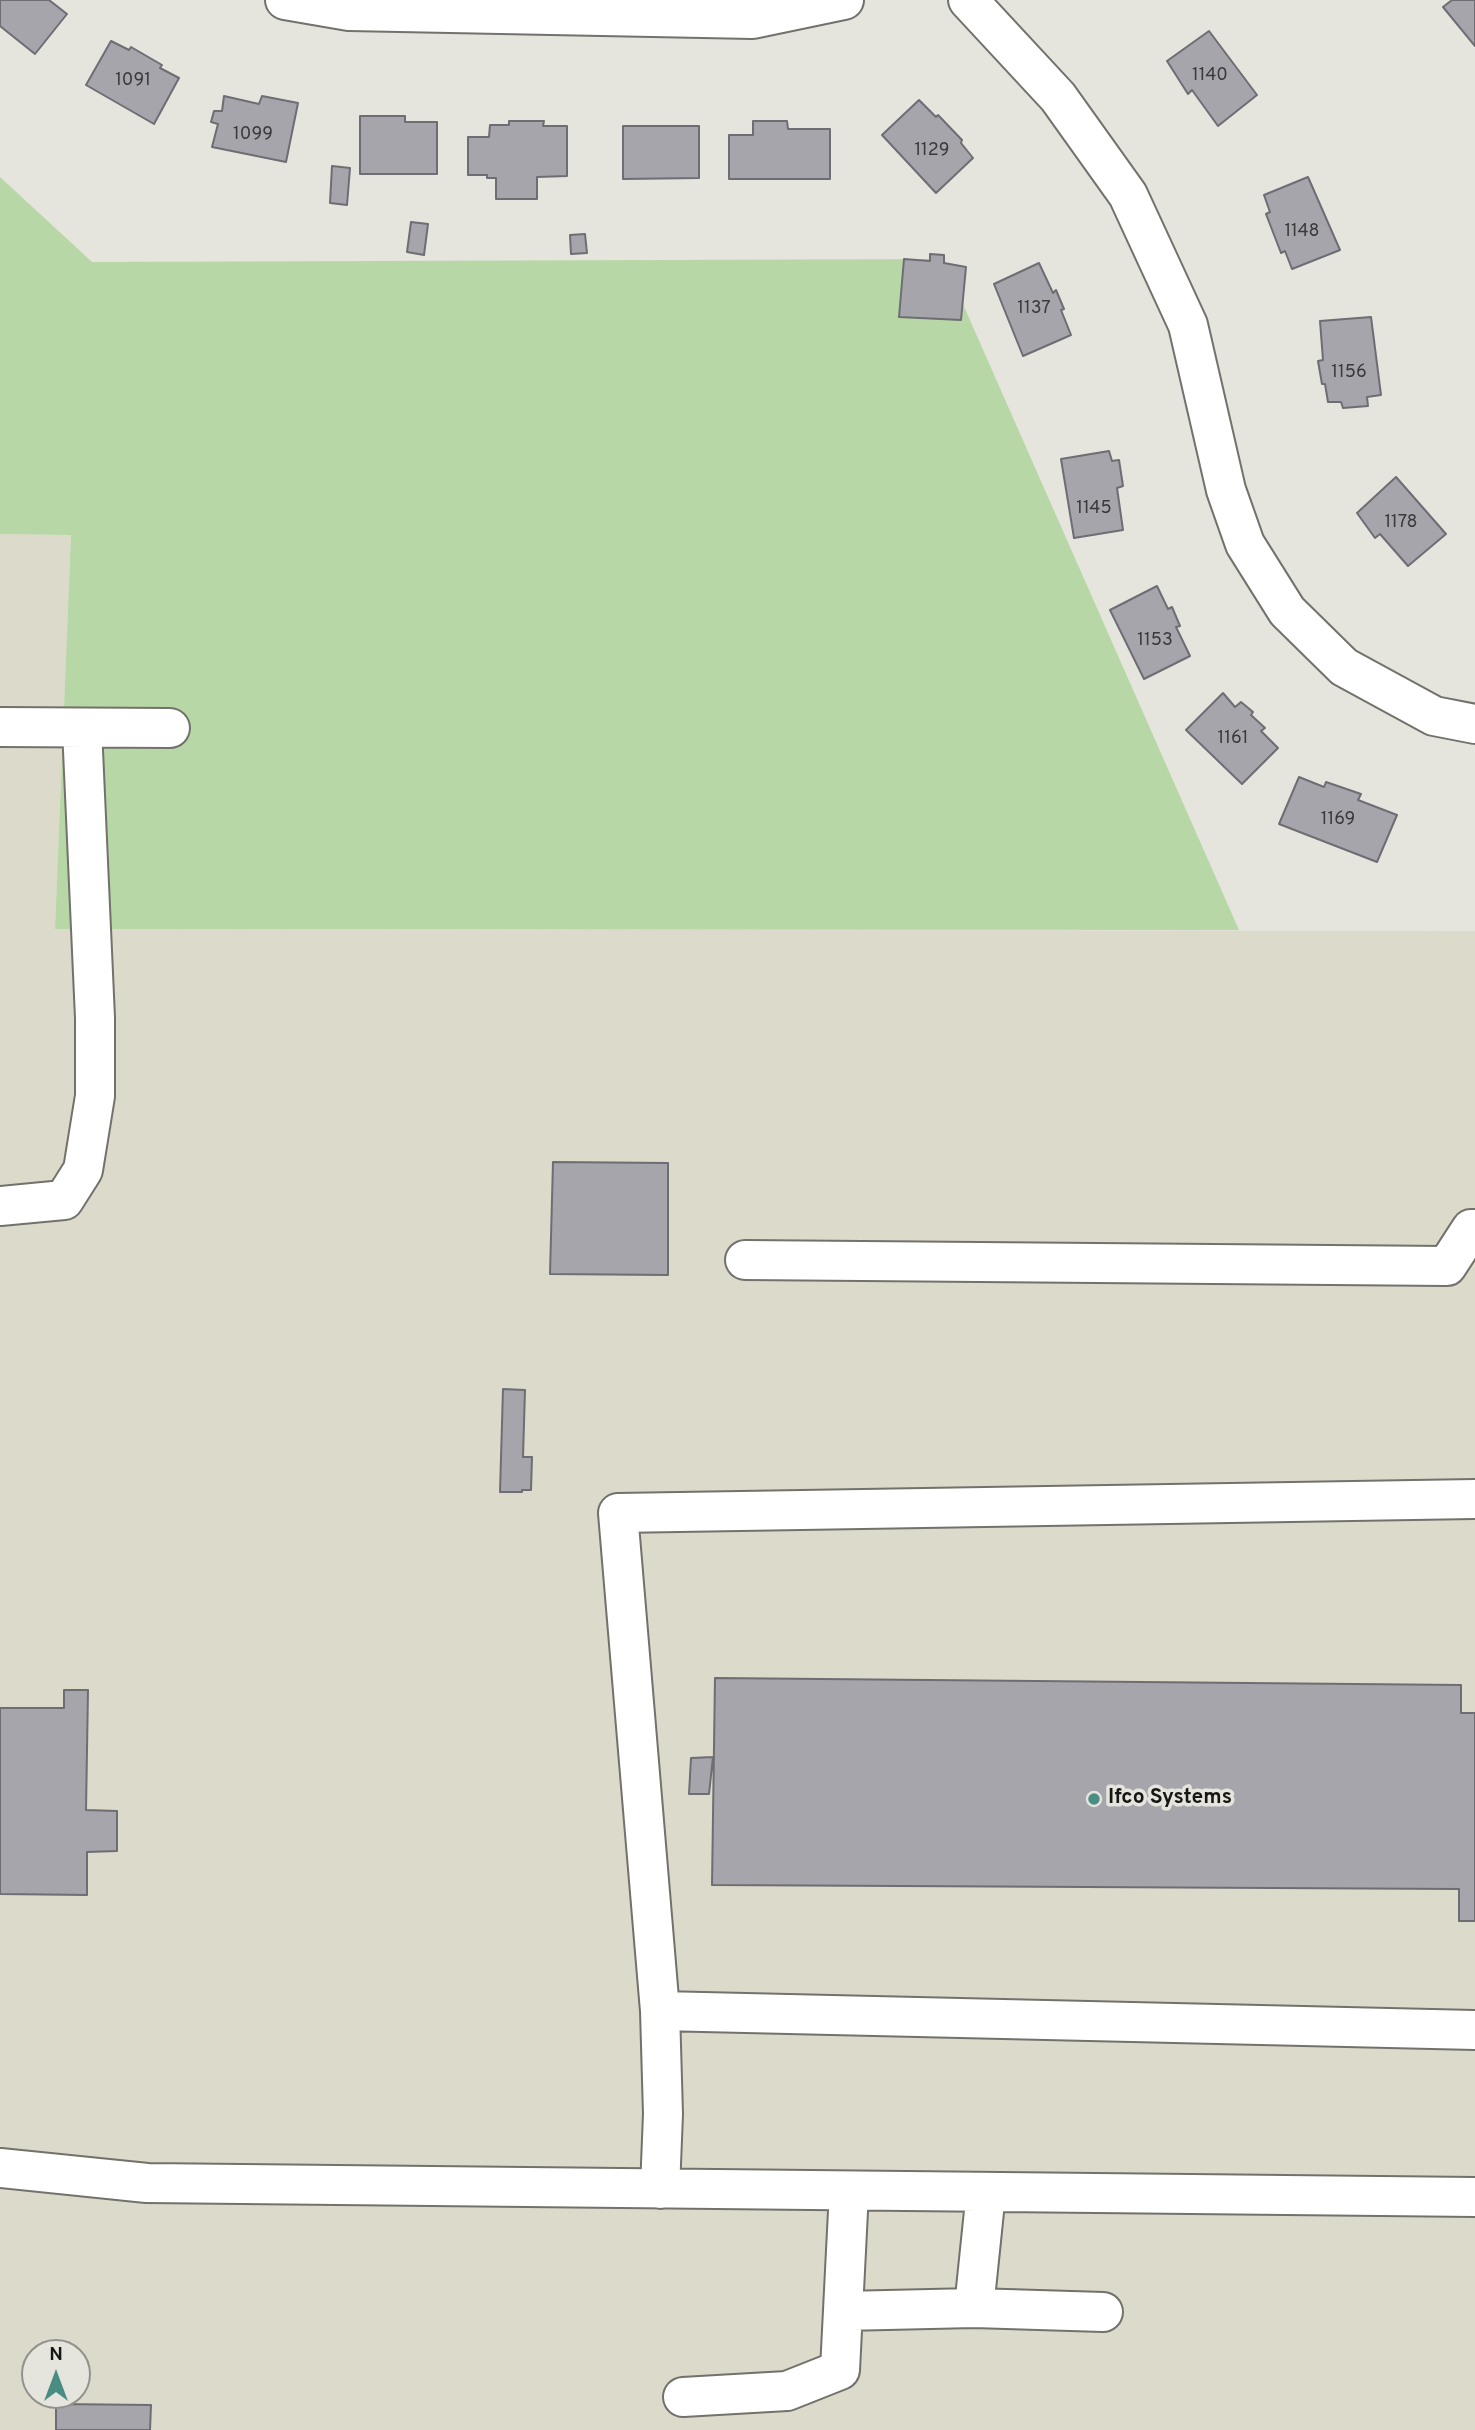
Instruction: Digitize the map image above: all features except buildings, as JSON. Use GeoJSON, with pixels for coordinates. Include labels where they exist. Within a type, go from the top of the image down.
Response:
{"type":"FeatureCollection","features":[{"type":"Feature","properties":{"kind":"street"},"geometry":{"type":"LineString","coordinates":[[285,0],[349,11],[753,19],[844,0]]}},
{"type":"Feature","properties":{"kind":"street"},"geometry":{"type":"LineString","coordinates":[[968,0],[1058,97],[1128,195],[1188,325],[1226,490],[1245,544],[1287,611],[1344,667],[1434,716],[1475,724]]}},
{"type":"Feature","properties":{"kind":"street"},"geometry":{"type":"LineString","coordinates":[[0,727],[170,728]]}},
{"type":"Feature","properties":{"kind":"street"},"geometry":{"type":"LineString","coordinates":[[0,1206],[64,1200],[83,1170],[95,1096],[95,1018],[82,728]]}},
{"type":"Feature","properties":{"kind":"street"},"geometry":{"type":"LineString","coordinates":[[745,1260],[1447,1266],[1471,1229],[1475,1229]]}},
{"type":"Feature","properties":{"kind":"street"},"geometry":{"type":"LineString","coordinates":[[660,2189],[663,2114],[660,2011],[618,1513],[1475,1499]]}},
{"type":"Feature","properties":{"kind":"street"},"geometry":{"type":"LineString","coordinates":[[660,2011],[1475,2030]]}},
{"type":"Feature","properties":{"kind":"street"},"geometry":{"type":"LineString","coordinates":[[0,2168],[147,2183],[1475,2197]]}},
{"type":"Feature","properties":{"kind":"street"},"geometry":{"type":"LineString","coordinates":[[683,2397],[787,2391],[840,2370],[849,2190]]}},
{"type":"Feature","properties":{"kind":"street"},"geometry":{"type":"LineString","coordinates":[[974,2308],[986,2192]]}},
{"type":"Feature","properties":{"kind":"street"},"geometry":{"type":"LineString","coordinates":[[843,2311],[974,2308],[1103,2312]]}},
{"type":"Feature","properties":{"kind":"shaded area"},"geometry":{"type":"Polygon","coordinates":[[[0,534],[71,535],[55,929],[1475,931],[1475,2430],[0,2430],[0,534]]]}},
{"type":"Feature","properties":{"kind":"green space"},"geometry":{"type":"Polygon","coordinates":[[[0,177],[92,262],[943,259],[1239,930],[55,929],[71,535],[0,534],[0,177]]]}},
{"type":"Feature","properties":{"kind":"place","name":"Ifco Systems"},"geometry":{"type":"Point","coordinates":[1094,1799]}}]}
